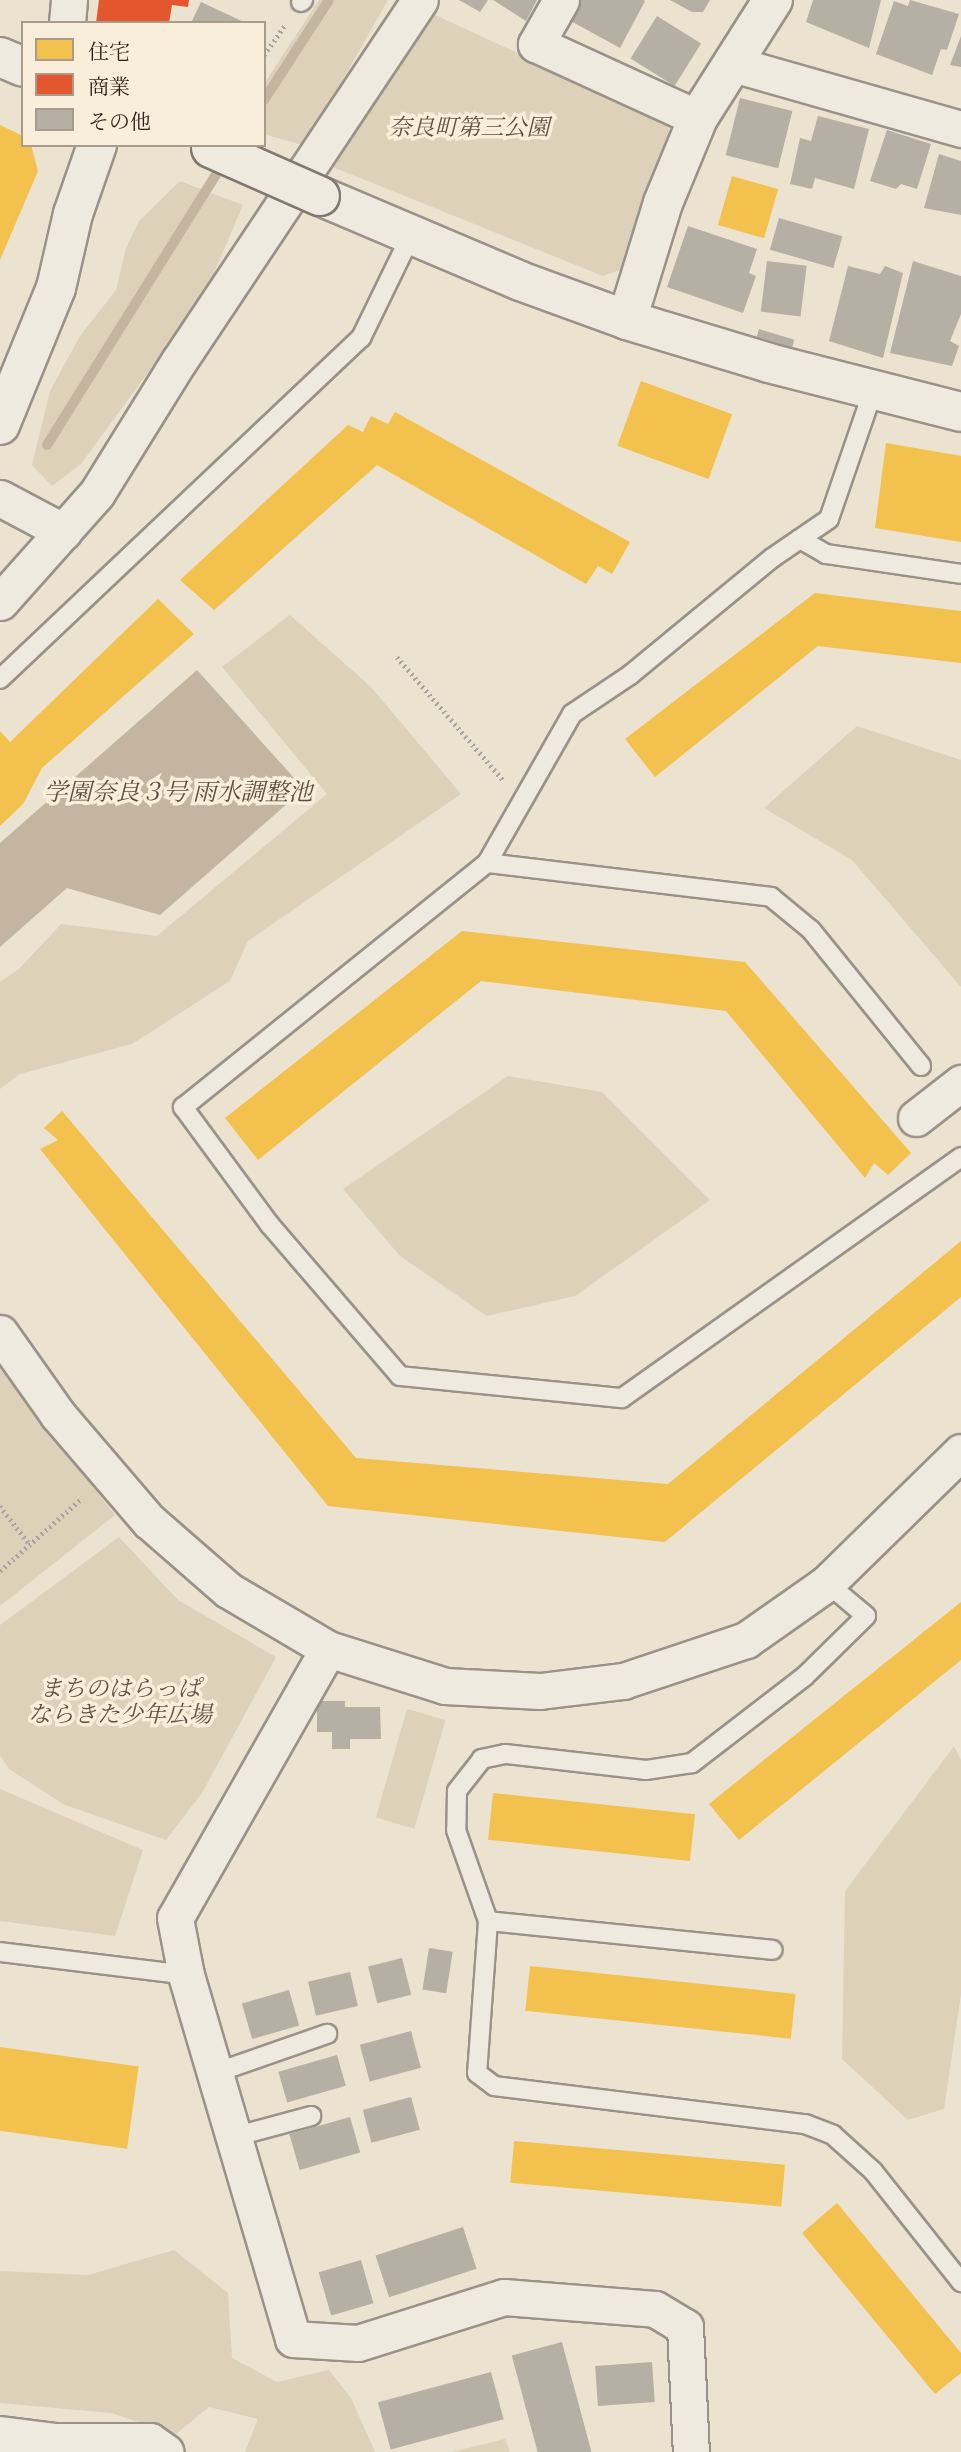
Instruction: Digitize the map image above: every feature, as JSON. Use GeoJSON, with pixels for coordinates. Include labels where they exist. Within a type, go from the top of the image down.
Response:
{"type":"FeatureCollection","features":[{"type":"Feature","properties":{"kind":"street"},"geometry":{"type":"LineString","coordinates":[[67,21],[69,0]]}},
{"type":"Feature","properties":{"kind":"street"},"geometry":{"type":"LineString","coordinates":[[0,602],[97,493],[179,361],[420,0]]}},
{"type":"Feature","properties":{"kind":"street"},"geometry":{"type":"LineString","coordinates":[[561,0],[536,44],[698,118]]}},
{"type":"Feature","properties":{"kind":"street"},"geometry":{"type":"LineString","coordinates":[[627,320],[663,203],[698,118],[773,0]]}},
{"type":"Feature","properties":{"kind":"street"},"geometry":{"type":"LineString","coordinates":[[0,57],[21,66]]}},
{"type":"Feature","properties":{"kind":"street"},"geometry":{"type":"LineString","coordinates":[[733,64],[961,129]]}},
{"type":"Feature","properties":{"kind":"street"},"geometry":{"type":"LineString","coordinates":[[0,425],[56,288],[72,214],[96,147]]}},
{"type":"Feature","properties":{"kind":"street"},"geometry":{"type":"LineString","coordinates":[[207,147],[411,234],[627,320],[873,391],[961,412]]}},
{"type":"Feature","properties":{"kind":"street"},"geometry":{"type":"LineString","coordinates":[[0,498],[64,532]]}},
{"type":"Feature","properties":{"kind":"street"},"geometry":{"type":"LineString","coordinates":[[916,1118],[961,1083]]}},
{"type":"Feature","properties":{"kind":"street"},"geometry":{"type":"LineString","coordinates":[[0,1333],[58,1415],[149,1521],[228,1590],[328,1649],[445,1686],[540,1691],[623,1681],[746,1640],[827,1583],[961,1452]]}},
{"type":"Feature","properties":{"kind":"street"},"geometry":{"type":"LineString","coordinates":[[328,1649],[175,1917],[187,1975],[215,2073],[237,2136],[293,2339],[358,2343],[504,2297],[655,2309],[685,2327],[691,2452]]}},
{"type":"Feature","properties":{"kind":"street"},"geometry":{"type":"LineString","coordinates":[[0,2434],[53,2446],[150,2441],[166,2452]]}},
{"type":"Feature","properties":{"kind":"lane"},"geometry":{"type":"LineString","coordinates":[[0,679],[361,338],[411,234]]}},
{"type":"Feature","properties":{"kind":"lane"},"geometry":{"type":"LineString","coordinates":[[873,391],[829,519],[800,539],[630,676],[572,714],[487,863],[183,1107],[270,1224],[400,1376],[622,1398],[961,1157]]}},
{"type":"Feature","properties":{"kind":"lane"},"geometry":{"type":"LineString","coordinates":[[800,539],[826,554],[961,573]]}},
{"type":"Feature","properties":{"kind":"lane"},"geometry":{"type":"LineString","coordinates":[[487,863],[771,897],[811,930],[921,1066]]}},
{"type":"Feature","properties":{"kind":"lane"},"geometry":{"type":"LineString","coordinates":[[827,1583],[866,1616],[805,1676],[692,1763],[646,1770],[505,1754],[482,1759],[457,1791],[456,1830],[488,1921],[476,2055],[477,2073],[494,2086],[805,2124],[834,2135],[873,2171],[961,2282]]}},
{"type":"Feature","properties":{"kind":"lane"},"geometry":{"type":"LineString","coordinates":[[488,1921],[773,1950]]}},
{"type":"Feature","properties":{"kind":"lane"},"geometry":{"type":"LineString","coordinates":[[0,1952],[187,1975]]}},
{"type":"Feature","properties":{"kind":"lane"},"geometry":{"type":"LineString","coordinates":[[215,2073],[327,2035]]}},
{"type":"Feature","properties":{"kind":"lane"},"geometry":{"type":"LineString","coordinates":[[237,2136],[311,2116]]}},
{"type":"Feature","properties":{"kind":"path"},"geometry":{"type":"LineString","coordinates":[[266,52],[302,1]]}},
{"type":"Feature","properties":{"kind":"path"},"geometry":{"type":"LineString","coordinates":[[397,657],[523,802]]}},
{"type":"Feature","properties":{"kind":"path"},"geometry":{"type":"LineString","coordinates":[[0,1571],[63,1511],[112,1478]]}},
{"type":"Feature","properties":{"kind":"path"},"geometry":{"type":"LineString","coordinates":[[0,1506],[30,1545]]}},
{"type":"Feature","properties":{"kind":"green space"},"geometry":{"type":"Polygon","coordinates":[[[319,0],[388,0],[305,146],[266,135],[266,81],[319,0]]]}},
{"type":"Feature","properties":{"kind":"green space","name":"奈良町第三公園"},"geometry":{"type":"Polygon","coordinates":[[[433,14],[665,121],[672,135],[644,196],[620,270],[603,276],[333,167],[433,14]]]}},
{"type":"Feature","properties":{"kind":"green space"},"geometry":{"type":"Polygon","coordinates":[[[180,181],[243,205],[204,296],[81,464],[52,486],[32,465],[50,391],[80,336],[116,290],[126,248],[139,221],[180,181]]]}},
{"type":"Feature","properties":{"kind":"green space"},"geometry":{"type":"Polygon","coordinates":[[[290,615],[371,687],[461,794],[248,941],[230,981],[132,1044],[20,1074],[0,1089],[0,982],[19,969],[61,924],[157,936],[327,794],[222,667],[290,615]]]}},
{"type":"Feature","properties":{"kind":"green space"},"geometry":{"type":"Polygon","coordinates":[[[857,726],[961,760],[961,987],[852,860],[764,808],[857,726]]]}},
{"type":"Feature","properties":{"kind":"green space"},"geometry":{"type":"Polygon","coordinates":[[[508,1076],[602,1092],[710,1200],[575,1296],[487,1316],[400,1256],[343,1189],[508,1076]]]}},
{"type":"Feature","properties":{"kind":"green space"},"geometry":{"type":"Polygon","coordinates":[[[0,1369],[115,1515],[0,1606],[0,1369]]]}},
{"type":"Feature","properties":{"kind":"green space","name":"まちのはらっぱ ならきた少年広場"},"geometry":{"type":"Polygon","coordinates":[[[119,1537],[178,1600],[276,1657],[202,1793],[166,1840],[65,1805],[9,1769],[0,1755],[0,1625],[119,1537]]]}},
{"type":"Feature","properties":{"kind":"green space"},"geometry":{"type":"Polygon","coordinates":[[[407,1709],[445,1720],[414,1829],[376,1818],[407,1709]]]}},
{"type":"Feature","properties":{"kind":"green space"},"geometry":{"type":"Polygon","coordinates":[[[954,1746],[961,1760],[961,1994],[944,2109],[908,2120],[842,2059],[845,1891],[954,1746]]]}},
{"type":"Feature","properties":{"kind":"green space"},"geometry":{"type":"Polygon","coordinates":[[[0,1789],[143,1850],[115,1936],[0,1921],[0,1789]]]}},
{"type":"Feature","properties":{"kind":"green space"},"geometry":{"type":"Polygon","coordinates":[[[174,2250],[228,2293],[232,2358],[277,2382],[329,2370],[351,2398],[375,2452],[245,2452],[258,2419],[209,2407],[176,2434],[111,2413],[0,2403],[0,2271],[88,2275],[174,2250]]]}},
{"type":"Feature","properties":{"kind":"green space"},"geometry":{"type":"Polygon","coordinates":[[[505,2439],[510,2452],[452,2452],[505,2439]]]}},
{"type":"Feature","properties":{"kind":"water","name":"学園奈良３号 雨水調整池"},"geometry":{"type":"Polygon","coordinates":[[[197,670],[304,789],[160,915],[67,888],[0,947],[0,843],[197,670]]]}},
{"type":"Feature","properties":{"kind":"building: 住宅"},"geometry":{"type":"Polygon","coordinates":[[[0,125],[21,135],[21,147],[32,147],[38,171],[0,260],[0,125]]]}},
{"type":"Feature","properties":{"kind":"building: 住宅"},"geometry":{"type":"Polygon","coordinates":[[[732,176],[778,189],[764,238],[718,225],[732,176]]]}},
{"type":"Feature","properties":{"kind":"building: 住宅"},"geometry":{"type":"Polygon","coordinates":[[[641,381],[732,414],[709,479],[617,446],[641,381]]]}},
{"type":"Feature","properties":{"kind":"building: 住宅"},"geometry":{"type":"Polygon","coordinates":[[[395,412],[630,542],[612,574],[598,566],[586,584],[377,465],[214,610],[180,580],[348,425],[363,432],[371,416],[388,424],[395,412]]]}},
{"type":"Feature","properties":{"kind":"building: 住宅"},"geometry":{"type":"Polygon","coordinates":[[[886,443],[961,456],[961,542],[875,528],[886,443]]]}},
{"type":"Feature","properties":{"kind":"building: 住宅"},"geometry":{"type":"Polygon","coordinates":[[[815,593],[961,611],[961,663],[818,646],[655,777],[625,739],[815,593]]]}},
{"type":"Feature","properties":{"kind":"building: 住宅"},"geometry":{"type":"Polygon","coordinates":[[[158,599],[194,634],[42,768],[23,804],[0,826],[0,731],[10,742],[158,599]]]}},
{"type":"Feature","properties":{"kind":"building: 住宅"},"geometry":{"type":"Polygon","coordinates":[[[462,931],[745,962],[911,1153],[888,1175],[874,1163],[865,1178],[726,1011],[481,981],[258,1160],[225,1118],[462,931]]]}},
{"type":"Feature","properties":{"kind":"building: 住宅"},"geometry":{"type":"Polygon","coordinates":[[[62,1111],[356,1458],[668,1484],[961,1241],[961,1297],[665,1542],[328,1506],[40,1149],[58,1140],[44,1128],[62,1111]]]}},
{"type":"Feature","properties":{"kind":"building: 住宅"},"geometry":{"type":"Polygon","coordinates":[[[961,1602],[961,1660],[739,1840],[709,1804],[961,1602]]]}},
{"type":"Feature","properties":{"kind":"building: 住宅"},"geometry":{"type":"Polygon","coordinates":[[[493,1793],[695,1814],[690,1861],[488,1840],[493,1793]]]}},
{"type":"Feature","properties":{"kind":"building: 住宅"},"geometry":{"type":"Polygon","coordinates":[[[530,1966],[796,1994],[791,2039],[525,2011],[530,1966]]]}},
{"type":"Feature","properties":{"kind":"building: 住宅"},"geometry":{"type":"Polygon","coordinates":[[[0,2047],[139,2066],[127,2149],[0,2131],[0,2047]]]}},
{"type":"Feature","properties":{"kind":"building: 住宅"},"geometry":{"type":"Polygon","coordinates":[[[514,2141],[785,2165],[781,2207],[510,2183],[514,2141]]]}},
{"type":"Feature","properties":{"kind":"building: 住宅"},"geometry":{"type":"Polygon","coordinates":[[[837,2203],[961,2353],[961,2373],[935,2394],[802,2233],[837,2203]]]}},
{"type":"Feature","properties":{"kind":"building: 商業"},"geometry":{"type":"Polygon","coordinates":[[[99,0],[189,0],[188,7],[172,5],[169,21],[96,21],[99,0]]]}},
{"type":"Feature","properties":{"kind":"building: その他"},"geometry":{"type":"Polygon","coordinates":[[[459,0],[488,0],[480,12],[459,0]]]}},
{"type":"Feature","properties":{"kind":"building: その他"},"geometry":{"type":"Polygon","coordinates":[[[493,0],[537,0],[526,21],[493,0]]]}},
{"type":"Feature","properties":{"kind":"building: その他"},"geometry":{"type":"Polygon","coordinates":[[[580,0],[645,1],[620,48],[569,20],[580,0]]]}},
{"type":"Feature","properties":{"kind":"building: その他"},"geometry":{"type":"Polygon","coordinates":[[[670,0],[710,0],[703,12],[692,12],[670,0]]]}},
{"type":"Feature","properties":{"kind":"building: その他"},"geometry":{"type":"Polygon","coordinates":[[[813,0],[881,0],[869,48],[806,22],[813,0]]]}},
{"type":"Feature","properties":{"kind":"building: その他"},"geometry":{"type":"Polygon","coordinates":[[[910,0],[959,14],[947,50],[941,49],[932,75],[876,54],[894,1],[908,6],[910,0]]]}},
{"type":"Feature","properties":{"kind":"building: その他"},"geometry":{"type":"Polygon","coordinates":[[[201,2],[242,21],[192,21],[201,2]]]}},
{"type":"Feature","properties":{"kind":"building: その他"},"geometry":{"type":"Polygon","coordinates":[[[657,16],[701,44],[675,86],[631,58],[657,16]]]}},
{"type":"Feature","properties":{"kind":"building: その他"},"geometry":{"type":"Polygon","coordinates":[[[961,36],[961,67],[950,65],[961,36]]]}},
{"type":"Feature","properties":{"kind":"building: その他"},"geometry":{"type":"Polygon","coordinates":[[[740,98],[792,111],[778,168],[726,155],[740,98]]]}},
{"type":"Feature","properties":{"kind":"building: その他"},"geometry":{"type":"Polygon","coordinates":[[[818,116],[869,129],[854,189],[815,178],[812,189],[790,184],[800,138],[811,141],[818,116]]]}},
{"type":"Feature","properties":{"kind":"building: その他"},"geometry":{"type":"Polygon","coordinates":[[[887,130],[931,144],[917,189],[901,184],[896,189],[870,181],[887,130]]]}},
{"type":"Feature","properties":{"kind":"building: その他"},"geometry":{"type":"Polygon","coordinates":[[[939,154],[961,161],[961,215],[924,208],[939,154]]]}},
{"type":"Feature","properties":{"kind":"building: その他"},"geometry":{"type":"Polygon","coordinates":[[[779,218],[842,236],[833,268],[770,250],[779,218]]]}},
{"type":"Feature","properties":{"kind":"building: その他"},"geometry":{"type":"Polygon","coordinates":[[[688,226],[757,249],[749,273],[756,276],[743,313],[667,287],[688,226]]]}},
{"type":"Feature","properties":{"kind":"building: その他"},"geometry":{"type":"Polygon","coordinates":[[[767,261],[807,266],[800,316],[761,312],[767,261]]]}},
{"type":"Feature","properties":{"kind":"building: その他"},"geometry":{"type":"Polygon","coordinates":[[[913,261],[961,276],[961,314],[950,341],[959,346],[952,366],[890,353],[913,261]]]}},
{"type":"Feature","properties":{"kind":"building: その他"},"geometry":{"type":"Polygon","coordinates":[[[848,266],[880,274],[885,266],[903,273],[883,358],[829,341],[848,266]]]}},
{"type":"Feature","properties":{"kind":"building: その他"},"geometry":{"type":"Polygon","coordinates":[[[759,329],[794,340],[792,347],[757,337],[759,329]]]}},
{"type":"Feature","properties":{"kind":"building: その他"},"geometry":{"type":"Polygon","coordinates":[[[317,1701],[345,1701],[345,1707],[380,1707],[381,1739],[350,1739],[350,1749],[332,1749],[332,1732],[317,1732],[317,1701]]]}},
{"type":"Feature","properties":{"kind":"building: その他"},"geometry":{"type":"Polygon","coordinates":[[[429,1948],[453,1952],[446,1993],[422,1989],[429,1948]]]}},
{"type":"Feature","properties":{"kind":"building: その他"},"geometry":{"type":"Polygon","coordinates":[[[402,1958],[411,1995],[377,2003],[368,1966],[402,1958]]]}},
{"type":"Feature","properties":{"kind":"building: その他"},"geometry":{"type":"Polygon","coordinates":[[[350,1972],[358,2006],[316,2016],[308,1982],[350,1972]]]}},
{"type":"Feature","properties":{"kind":"building: その他"},"geometry":{"type":"Polygon","coordinates":[[[289,1990],[299,2026],[252,2039],[242,2004],[289,1990]]]}},
{"type":"Feature","properties":{"kind":"building: その他"},"geometry":{"type":"Polygon","coordinates":[[[411,2031],[421,2068],[370,2081],[360,2045],[411,2031]]]}},
{"type":"Feature","properties":{"kind":"building: その他"},"geometry":{"type":"Polygon","coordinates":[[[337,2055],[346,2086],[287,2103],[278,2072],[337,2055]]]}},
{"type":"Feature","properties":{"kind":"building: その他"},"geometry":{"type":"Polygon","coordinates":[[[411,2097],[420,2130],[372,2143],[363,2110],[411,2097]]]}},
{"type":"Feature","properties":{"kind":"building: その他"},"geometry":{"type":"Polygon","coordinates":[[[350,2117],[360,2153],[300,2170],[289,2134],[350,2117]]]}},
{"type":"Feature","properties":{"kind":"building: その他"},"geometry":{"type":"Polygon","coordinates":[[[463,2227],[477,2269],[389,2297],[376,2255],[463,2227]]]}},
{"type":"Feature","properties":{"kind":"building: その他"},"geometry":{"type":"Polygon","coordinates":[[[361,2260],[373,2303],[331,2315],[319,2272],[361,2260]]]}},
{"type":"Feature","properties":{"kind":"building: その他"},"geometry":{"type":"Polygon","coordinates":[[[562,2342],[591,2452],[538,2452],[512,2355],[562,2342]]]}},
{"type":"Feature","properties":{"kind":"building: その他"},"geometry":{"type":"Polygon","coordinates":[[[652,2362],[655,2402],[598,2406],[595,2366],[652,2362]]]}},
{"type":"Feature","properties":{"kind":"building: その他"},"geometry":{"type":"Polygon","coordinates":[[[491,2372],[504,2419],[391,2450],[378,2402],[491,2372]]]}},
{"type":"Feature","properties":{"kind":"waterway"},"geometry":{"type":"LineString","coordinates":[[266,97],[329,0]]}},
{"type":"Feature","properties":{"kind":"waterway"},"geometry":{"type":"LineString","coordinates":[[47,445],[224,162]]}}]}
